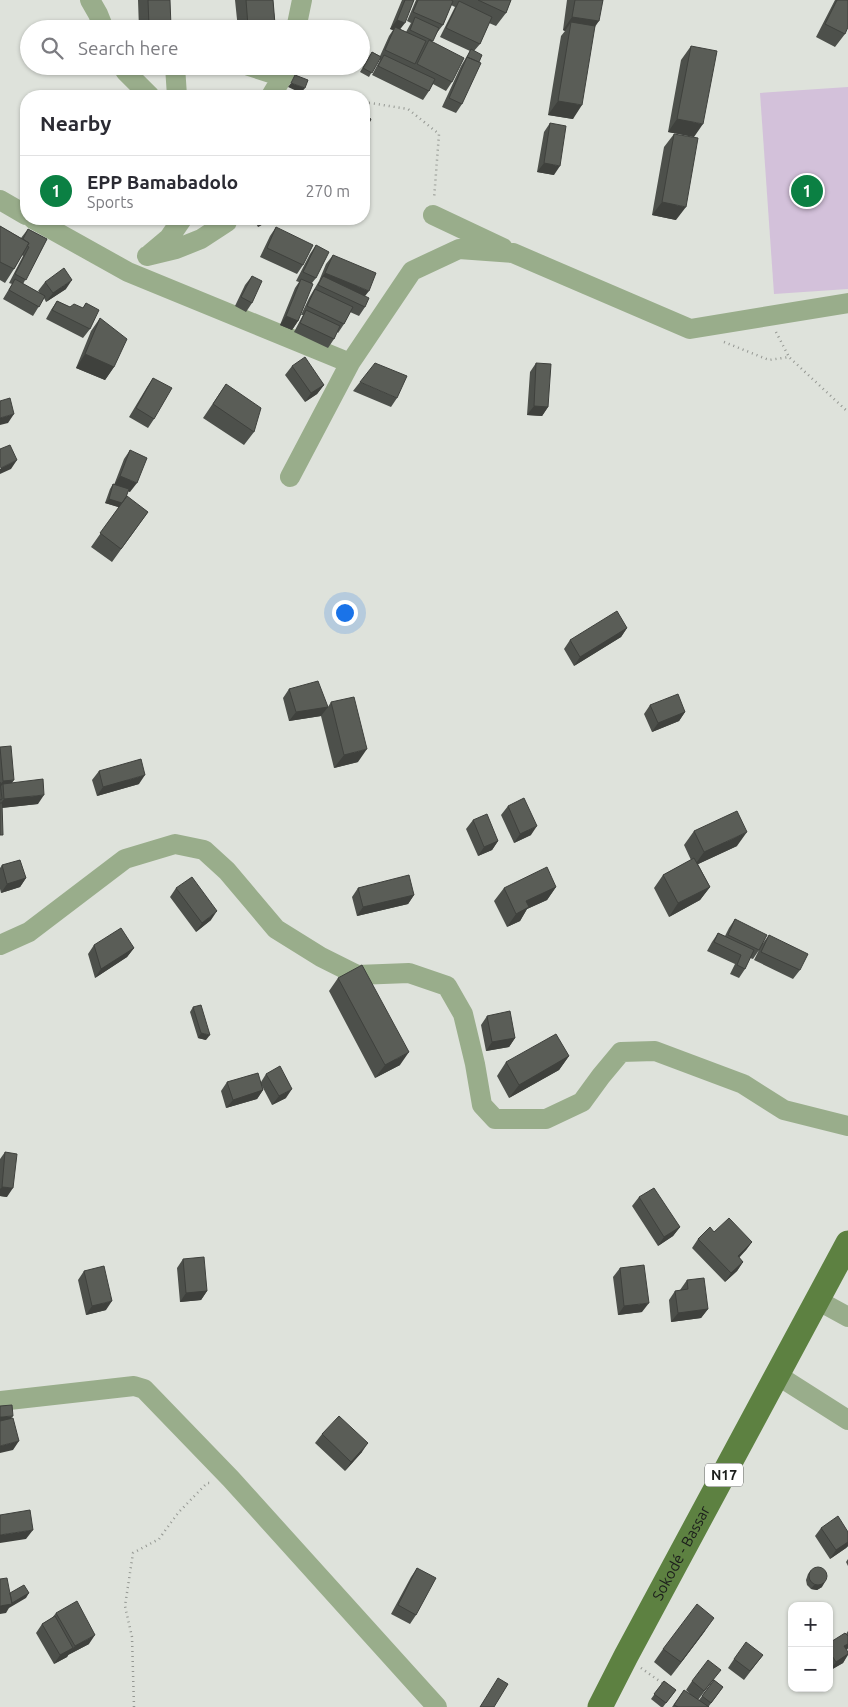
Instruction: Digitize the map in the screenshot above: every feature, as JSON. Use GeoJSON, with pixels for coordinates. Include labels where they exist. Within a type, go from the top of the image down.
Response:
{"type":"FeatureCollection","features":[{"type":"Feature","properties":{"kind":"main road","name":"Sokodé - Bassar"},"geometry":{"type":"LineString","coordinates":[[600,1707],[848,1243]]}},
{"type":"Feature","properties":{"kind":"street"},"geometry":{"type":"LineString","coordinates":[[90,0],[100,20]]}},
{"type":"Feature","properties":{"kind":"street"},"geometry":{"type":"LineString","coordinates":[[298,20],[302,0]]}},
{"type":"Feature","properties":{"kind":"street"},"geometry":{"type":"LineString","coordinates":[[129,75],[144,90]]}},
{"type":"Feature","properties":{"kind":"street"},"geometry":{"type":"LineString","coordinates":[[176,75],[177,90]]}},
{"type":"Feature","properties":{"kind":"street"},"geometry":{"type":"LineString","coordinates":[[275,90],[284,75]]}},
{"type":"Feature","properties":{"kind":"street"},"geometry":{"type":"LineString","coordinates":[[0,200],[20,212]]}},
{"type":"Feature","properties":{"kind":"street"},"geometry":{"type":"LineString","coordinates":[[433,216],[513,253],[690,329],[848,303]]}},
{"type":"Feature","properties":{"kind":"street"},"geometry":{"type":"LineString","coordinates":[[44,225],[128,272],[350,363]]}},
{"type":"Feature","properties":{"kind":"street"},"geometry":{"type":"LineString","coordinates":[[128,272],[169,238],[178,225]]}},
{"type":"Feature","properties":{"kind":"street"},"geometry":{"type":"LineString","coordinates":[[147,256],[176,249],[201,239],[222,225]]}},
{"type":"Feature","properties":{"kind":"street"},"geometry":{"type":"LineString","coordinates":[[290,477],[350,363],[412,271],[458,249],[513,253]]}},
{"type":"Feature","properties":{"kind":"street"},"geometry":{"type":"LineString","coordinates":[[0,945],[29,932],[125,859],[175,844],[204,850],[227,871],[276,929],[321,958],[357,975],[409,973],[447,986],[463,1014],[475,1064],[482,1105],[495,1119],[546,1119],[582,1102],[622,1052],[655,1051],[744,1084],[784,1110],[848,1126]]}},
{"type":"Feature","properties":{"kind":"street"},"geometry":{"type":"LineString","coordinates":[[817,1300],[848,1317]]}},
{"type":"Feature","properties":{"kind":"street"},"geometry":{"type":"LineString","coordinates":[[777,1375],[848,1420]]}},
{"type":"Feature","properties":{"kind":"street"},"geometry":{"type":"LineString","coordinates":[[0,1401],[134,1386],[144,1389],[230,1479],[437,1707]]}},
{"type":"Feature","properties":{"kind":"path"},"geometry":{"type":"LineString","coordinates":[[370,103],[408,109],[439,134],[433,216]]}},
{"type":"Feature","properties":{"kind":"path"},"geometry":{"type":"LineString","coordinates":[[767,316],[790,357],[848,412]]}},
{"type":"Feature","properties":{"kind":"path"},"geometry":{"type":"LineString","coordinates":[[690,329],[769,360],[790,357]]}},
{"type":"Feature","properties":{"kind":"path"},"geometry":{"type":"LineString","coordinates":[[134,1707],[132,1637],[125,1606],[133,1553],[158,1539],[178,1513],[207,1484],[230,1479]]}},
{"type":"Feature","properties":{"kind":"path"},"geometry":{"type":"LineString","coordinates":[[626,1656],[672,1690]]}},
{"type":"Feature","properties":{"kind":"shaded area"},"geometry":{"type":"Polygon","coordinates":[[[848,87],[848,289],[774,294],[760,93],[848,87]]]}},
{"type":"Feature","properties":{"kind":"building"},"geometry":{"type":"Polygon","coordinates":[[[148,0],[170,0],[171,20],[149,20],[148,0]]]}},
{"type":"Feature","properties":{"kind":"building"},"geometry":{"type":"Polygon","coordinates":[[[246,0],[273,0],[275,20],[248,20],[246,0]]]}},
{"type":"Feature","properties":{"kind":"building"},"geometry":{"type":"Polygon","coordinates":[[[405,0],[414,0],[405,23],[397,20],[405,0]]]}},
{"type":"Feature","properties":{"kind":"building"},"geometry":{"type":"Polygon","coordinates":[[[418,0],[453,1],[443,25],[413,12],[418,0]]]}},
{"type":"Feature","properties":{"kind":"building"},"geometry":{"type":"Polygon","coordinates":[[[478,0],[511,0],[506,13],[478,0]]]}},
{"type":"Feature","properties":{"kind":"building"},"geometry":{"type":"Polygon","coordinates":[[[575,0],[603,0],[599,21],[572,17],[575,0]]]}},
{"type":"Feature","properties":{"kind":"building"},"geometry":{"type":"Polygon","coordinates":[[[837,0],[848,0],[848,27],[845,34],[825,24],[837,0]]]}},
{"type":"Feature","properties":{"kind":"building"},"geometry":{"type":"Polygon","coordinates":[[[459,1],[492,17],[480,44],[446,28],[459,1]]]}},
{"type":"Feature","properties":{"kind":"building"},"geometry":{"type":"Polygon","coordinates":[[[415,17],[439,28],[433,41],[410,30],[415,17]]]}},
{"type":"Feature","properties":{"kind":"building"},"geometry":{"type":"Polygon","coordinates":[[[571,22],[595,26],[582,105],[558,101],[571,22]]]}},
{"type":"Feature","properties":{"kind":"building"},"geometry":{"type":"Polygon","coordinates":[[[395,27],[426,41],[415,64],[385,50],[395,27]]]}},
{"type":"Feature","properties":{"kind":"building"},"geometry":{"type":"Polygon","coordinates":[[[429,40],[464,58],[452,82],[417,64],[429,40]]]}},
{"type":"Feature","properties":{"kind":"building"},"geometry":{"type":"Polygon","coordinates":[[[691,46],[717,51],[703,124],[677,119],[691,46]]]}},
{"type":"Feature","properties":{"kind":"building"},"geometry":{"type":"Polygon","coordinates":[[[471,49],[482,55],[479,62],[467,57],[471,49]]]}},
{"type":"Feature","properties":{"kind":"building"},"geometry":{"type":"Polygon","coordinates":[[[372,52],[381,57],[372,73],[370,72],[370,56],[372,52]]]}},
{"type":"Feature","properties":{"kind":"building"},"geometry":{"type":"Polygon","coordinates":[[[384,55],[435,79],[429,91],[378,66],[384,55]]]}},
{"type":"Feature","properties":{"kind":"building"},"geometry":{"type":"Polygon","coordinates":[[[467,57],[481,63],[462,104],[449,98],[467,57]]]}},
{"type":"Feature","properties":{"kind":"building"},"geometry":{"type":"Polygon","coordinates":[[[295,75],[308,80],[305,88],[291,83],[295,75]]]}},
{"type":"Feature","properties":{"kind":"building"},"geometry":{"type":"Polygon","coordinates":[[[550,123],[566,126],[560,166],[544,163],[550,123]]]}},
{"type":"Feature","properties":{"kind":"building"},"geometry":{"type":"Polygon","coordinates":[[[674,134],[698,138],[686,207],[662,202],[674,134]]]}},
{"type":"Feature","properties":{"kind":"building"},"geometry":{"type":"Polygon","coordinates":[[[0,226],[29,243],[14,269],[0,262],[0,226]]]}},
{"type":"Feature","properties":{"kind":"building"},"geometry":{"type":"Polygon","coordinates":[[[276,227],[313,245],[303,265],[267,248],[276,227]]]}},
{"type":"Feature","properties":{"kind":"building"},"geometry":{"type":"Polygon","coordinates":[[[28,229],[47,239],[26,280],[15,274],[29,247],[27,246],[29,243],[23,239],[28,229]]]}},
{"type":"Feature","properties":{"kind":"building"},"geometry":{"type":"Polygon","coordinates":[[[316,245],[329,252],[316,278],[303,272],[316,245]]]}},
{"type":"Feature","properties":{"kind":"building"},"geometry":{"type":"Polygon","coordinates":[[[333,255],[376,273],[369,291],[325,273],[333,255]]]}},
{"type":"Feature","properties":{"kind":"building"},"geometry":{"type":"Polygon","coordinates":[[[64,268],[72,280],[53,293],[45,282],[64,268]]]}},
{"type":"Feature","properties":{"kind":"building"},"geometry":{"type":"Polygon","coordinates":[[[252,276],[262,281],[252,303],[241,297],[252,276]]]}},
{"type":"Feature","properties":{"kind":"building"},"geometry":{"type":"Polygon","coordinates":[[[323,276],[369,298],[365,307],[318,285],[323,276]]]}},
{"type":"Feature","properties":{"kind":"building"},"geometry":{"type":"Polygon","coordinates":[[[15,279],[45,296],[39,307],[9,290],[15,279]]]}},
{"type":"Feature","properties":{"kind":"building"},"geometry":{"type":"Polygon","coordinates":[[[301,279],[313,284],[298,321],[286,316],[301,279]]]}},
{"type":"Feature","properties":{"kind":"building"},"geometry":{"type":"Polygon","coordinates":[[[315,289],[353,307],[344,324],[307,306],[315,289]]]}},
{"type":"Feature","properties":{"kind":"building"},"geometry":{"type":"Polygon","coordinates":[[[57,301],[70,307],[74,304],[83,308],[86,303],[99,310],[90,329],[52,310],[57,301]]]}},
{"type":"Feature","properties":{"kind":"building"},"geometry":{"type":"Polygon","coordinates":[[[306,310],[340,326],[334,339],[300,323],[306,310]]]}},
{"type":"Feature","properties":{"kind":"building"},"geometry":{"type":"Polygon","coordinates":[[[100,318],[127,339],[114,367],[85,354],[100,318]]]}},
{"type":"Feature","properties":{"kind":"building"},"geometry":{"type":"Polygon","coordinates":[[[305,357],[324,385],[311,393],[292,366],[305,357]]]}},
{"type":"Feature","properties":{"kind":"building"},"geometry":{"type":"Polygon","coordinates":[[[375,363],[407,376],[397,398],[360,382],[375,363]]]}},
{"type":"Feature","properties":{"kind":"building"},"geometry":{"type":"Polygon","coordinates":[[[536,363],[551,364],[548,407],[534,406],[536,363]]]}},
{"type":"Feature","properties":{"kind":"building"},"geometry":{"type":"Polygon","coordinates":[[[153,378],[172,388],[154,419],[136,408],[153,378]]]}},
{"type":"Feature","properties":{"kind":"building"},"geometry":{"type":"Polygon","coordinates":[[[226,384],[261,408],[254,432],[213,404],[226,384]]]}},
{"type":"Feature","properties":{"kind":"building"},"geometry":{"type":"Polygon","coordinates":[[[10,398],[14,414],[0,418],[0,401],[10,398]]]}},
{"type":"Feature","properties":{"kind":"building"},"geometry":{"type":"Polygon","coordinates":[[[10,445],[17,460],[1,468],[0,449],[10,445]]]}},
{"type":"Feature","properties":{"kind":"building"},"geometry":{"type":"Polygon","coordinates":[[[130,450],[147,458],[137,483],[120,476],[130,450]]]}},
{"type":"Feature","properties":{"kind":"building"},"geometry":{"type":"Polygon","coordinates":[[[113,484],[129,489],[122,503],[109,499],[113,484]]]}},
{"type":"Feature","properties":{"kind":"building"},"geometry":{"type":"Polygon","coordinates":[[[127,496],[148,512],[121,549],[100,533],[127,496]]]}},
{"type":"Feature","properties":{"kind":"building"},"geometry":{"type":"Polygon","coordinates":[[[617,611],[627,628],[580,657],[570,640],[617,611]]]}},
{"type":"Feature","properties":{"kind":"building"},"geometry":{"type":"Polygon","coordinates":[[[318,681],[328,707],[296,712],[289,689],[318,681]]]}},
{"type":"Feature","properties":{"kind":"building"},"geometry":{"type":"Polygon","coordinates":[[[678,694],[685,712],[658,723],[650,705],[678,694]]]}},
{"type":"Feature","properties":{"kind":"building"},"geometry":{"type":"Polygon","coordinates":[[[354,697],[367,749],[344,755],[331,702],[354,697]]]}},
{"type":"Feature","properties":{"kind":"building"},"geometry":{"type":"Polygon","coordinates":[[[11,746],[14,780],[3,781],[0,747],[11,746]]]}},
{"type":"Feature","properties":{"kind":"building"},"geometry":{"type":"Polygon","coordinates":[[[141,759],[145,775],[103,787],[99,771],[141,759]]]}},
{"type":"Feature","properties":{"kind":"building"},"geometry":{"type":"Polygon","coordinates":[[[43,779],[44,795],[4,799],[3,784],[43,779]]]}},
{"type":"Feature","properties":{"kind":"building"},"geometry":{"type":"Polygon","coordinates":[[[0,782],[2,799],[0,800],[0,782]]]}},
{"type":"Feature","properties":{"kind":"building"},"geometry":{"type":"Polygon","coordinates":[[[524,798],[537,826],[520,834],[508,806],[524,798]]]}},
{"type":"Feature","properties":{"kind":"building"},"geometry":{"type":"Polygon","coordinates":[[[0,803],[2,803],[3,835],[0,835],[0,803]]]}},
{"type":"Feature","properties":{"kind":"building"},"geometry":{"type":"Polygon","coordinates":[[[737,811],[747,832],[704,852],[694,831],[737,811]]]}},
{"type":"Feature","properties":{"kind":"building"},"geometry":{"type":"Polygon","coordinates":[[[487,814],[498,841],[484,847],[473,820],[487,814]]]}},
{"type":"Feature","properties":{"kind":"building"},"geometry":{"type":"Polygon","coordinates":[[[694,858],[710,887],[678,903],[663,875],[694,858]]]}},
{"type":"Feature","properties":{"kind":"building"},"geometry":{"type":"Polygon","coordinates":[[[20,860],[26,878],[7,884],[2,865],[20,860]]]}},
{"type":"Feature","properties":{"kind":"building"},"geometry":{"type":"Polygon","coordinates":[[[547,867],[556,887],[526,901],[529,907],[516,914],[504,888],[547,867]]]}},
{"type":"Feature","properties":{"kind":"building"},"geometry":{"type":"Polygon","coordinates":[[[409,875],[414,895],[363,907],[358,888],[409,875]]]}},
{"type":"Feature","properties":{"kind":"building"},"geometry":{"type":"Polygon","coordinates":[[[192,877],[217,911],[202,923],[176,888],[192,877]]]}},
{"type":"Feature","properties":{"kind":"building"},"geometry":{"type":"Polygon","coordinates":[[[735,919],[767,935],[759,950],[728,935],[735,919]]]}},
{"type":"Feature","properties":{"kind":"building"},"geometry":{"type":"Polygon","coordinates":[[[121,928],[134,948],[101,969],[94,945],[121,928]]]}},
{"type":"Feature","properties":{"kind":"building"},"geometry":{"type":"Polygon","coordinates":[[[718,933],[754,950],[745,969],[737,965],[741,955],[714,942],[718,933]]]}},
{"type":"Feature","properties":{"kind":"building"},"geometry":{"type":"Polygon","coordinates":[[[769,935],[808,954],[800,970],[761,952],[769,935]]]}},
{"type":"Feature","properties":{"kind":"building"},"geometry":{"type":"Polygon","coordinates":[[[362,965],[409,1052],[385,1065],[338,978],[362,965]]]}},
{"type":"Feature","properties":{"kind":"building"},"geometry":{"type":"Polygon","coordinates":[[[201,1005],[210,1035],[201,1033],[193,1007],[201,1005]]]}},
{"type":"Feature","properties":{"kind":"building"},"geometry":{"type":"Polygon","coordinates":[[[510,1011],[515,1038],[492,1042],[487,1016],[510,1011]]]}},
{"type":"Feature","properties":{"kind":"building"},"geometry":{"type":"Polygon","coordinates":[[[556,1034],[569,1056],[519,1085],[506,1062],[556,1034]]]}},
{"type":"Feature","properties":{"kind":"building"},"geometry":{"type":"Polygon","coordinates":[[[280,1066],[292,1089],[279,1096],[266,1074],[280,1066]]]}},
{"type":"Feature","properties":{"kind":"building"},"geometry":{"type":"Polygon","coordinates":[[[258,1073],[263,1090],[233,1100],[227,1082],[258,1073]]]}},
{"type":"Feature","properties":{"kind":"building"},"geometry":{"type":"Polygon","coordinates":[[[5,1152],[17,1154],[13,1188],[2,1187],[5,1152]]]}},
{"type":"Feature","properties":{"kind":"building"},"geometry":{"type":"Polygon","coordinates":[[[654,1188],[680,1227],[664,1237],[639,1197],[654,1188]]]}},
{"type":"Feature","properties":{"kind":"building"},"geometry":{"type":"Polygon","coordinates":[[[729,1218],[752,1242],[738,1256],[743,1262],[731,1273],[698,1239],[710,1227],[714,1232],[729,1218]]]}},
{"type":"Feature","properties":{"kind":"building"},"geometry":{"type":"Polygon","coordinates":[[[204,1257],[207,1291],[186,1293],[183,1259],[204,1257]]]}},
{"type":"Feature","properties":{"kind":"building"},"geometry":{"type":"Polygon","coordinates":[[[644,1265],[649,1303],[624,1306],[620,1268],[644,1265]]]}},
{"type":"Feature","properties":{"kind":"building"},"geometry":{"type":"Polygon","coordinates":[[[104,1266],[112,1301],[92,1306],[84,1271],[104,1266]]]}},
{"type":"Feature","properties":{"kind":"building"},"geometry":{"type":"Polygon","coordinates":[[[704,1278],[708,1309],[678,1313],[675,1291],[688,1289],[687,1280],[704,1278]]]}},
{"type":"Feature","properties":{"kind":"building"},"geometry":{"type":"Polygon","coordinates":[[[12,1405],[13,1416],[0,1417],[0,1406],[12,1405]]]}},
{"type":"Feature","properties":{"kind":"building"},"geometry":{"type":"Polygon","coordinates":[[[339,1416],[368,1443],[351,1462],[322,1434],[339,1416]]]}},
{"type":"Feature","properties":{"kind":"building"},"geometry":{"type":"Polygon","coordinates":[[[13,1418],[19,1441],[0,1446],[0,1421],[13,1418]]]}},
{"type":"Feature","properties":{"kind":"building"},"geometry":{"type":"Polygon","coordinates":[[[30,1510],[33,1530],[0,1535],[0,1515],[30,1510]]]}},
{"type":"Feature","properties":{"kind":"building"},"geometry":{"type":"Polygon","coordinates":[[[838,1516],[848,1532],[848,1542],[836,1550],[821,1528],[838,1516]]]}},
{"type":"Feature","properties":{"kind":"building"},"geometry":{"type":"Polygon","coordinates":[[[818,1567],[824,1570],[827,1576],[824,1582],[818,1585],[812,1582],[809,1576],[812,1570],[818,1567]]]}},
{"type":"Feature","properties":{"kind":"building"},"geometry":{"type":"Polygon","coordinates":[[[417,1568],[436,1578],[416,1615],[398,1605],[417,1568]]]}},
{"type":"Feature","properties":{"kind":"building"},"geometry":{"type":"Polygon","coordinates":[[[7,1578],[12,1604],[0,1606],[0,1579],[7,1578]]]}},
{"type":"Feature","properties":{"kind":"building"},"geometry":{"type":"Polygon","coordinates":[[[24,1585],[29,1593],[12,1603],[10,1593],[24,1585]]]}},
{"type":"Feature","properties":{"kind":"building"},"geometry":{"type":"Polygon","coordinates":[[[77,1601],[95,1635],[75,1646],[56,1613],[77,1601]]]}},
{"type":"Feature","properties":{"kind":"building"},"geometry":{"type":"Polygon","coordinates":[[[697,1604],[714,1618],[681,1662],[663,1649],[697,1604]]]}},
{"type":"Feature","properties":{"kind":"building"},"geometry":{"type":"Polygon","coordinates":[[[55,1616],[73,1648],[60,1655],[42,1624],[55,1616]]]}},
{"type":"Feature","properties":{"kind":"building"},"geometry":{"type":"Polygon","coordinates":[[[845,1633],[848,1636],[848,1644],[844,1646],[848,1654],[836,1662],[833,1657],[833,1640],[845,1633]]]}},
{"type":"Feature","properties":{"kind":"building"},"geometry":{"type":"Polygon","coordinates":[[[746,1642],[763,1655],[750,1671],[734,1659],[746,1642]]]}},
{"type":"Feature","properties":{"kind":"building"},"geometry":{"type":"Polygon","coordinates":[[[708,1660],[721,1670],[704,1691],[692,1681],[708,1660]]]}},
{"type":"Feature","properties":{"kind":"building"},"geometry":{"type":"Polygon","coordinates":[[[498,1678],[508,1684],[494,1707],[480,1707],[498,1678]]]}},
{"type":"Feature","properties":{"kind":"building"},"geometry":{"type":"Polygon","coordinates":[[[714,1680],[723,1687],[711,1703],[702,1696],[714,1680]]]}},
{"type":"Feature","properties":{"kind":"building"},"geometry":{"type":"Polygon","coordinates":[[[664,1681],[676,1690],[666,1703],[654,1694],[664,1681]]]}},
{"type":"Feature","properties":{"kind":"building"},"geometry":{"type":"Polygon","coordinates":[[[684,1690],[709,1707],[678,1707],[674,1705],[684,1690]]]}},
{"type":"Feature","properties":{"kind":"place","name":"EPP Bamabadolo"},"geometry":{"type":"Point","coordinates":[807,191]}}]}
